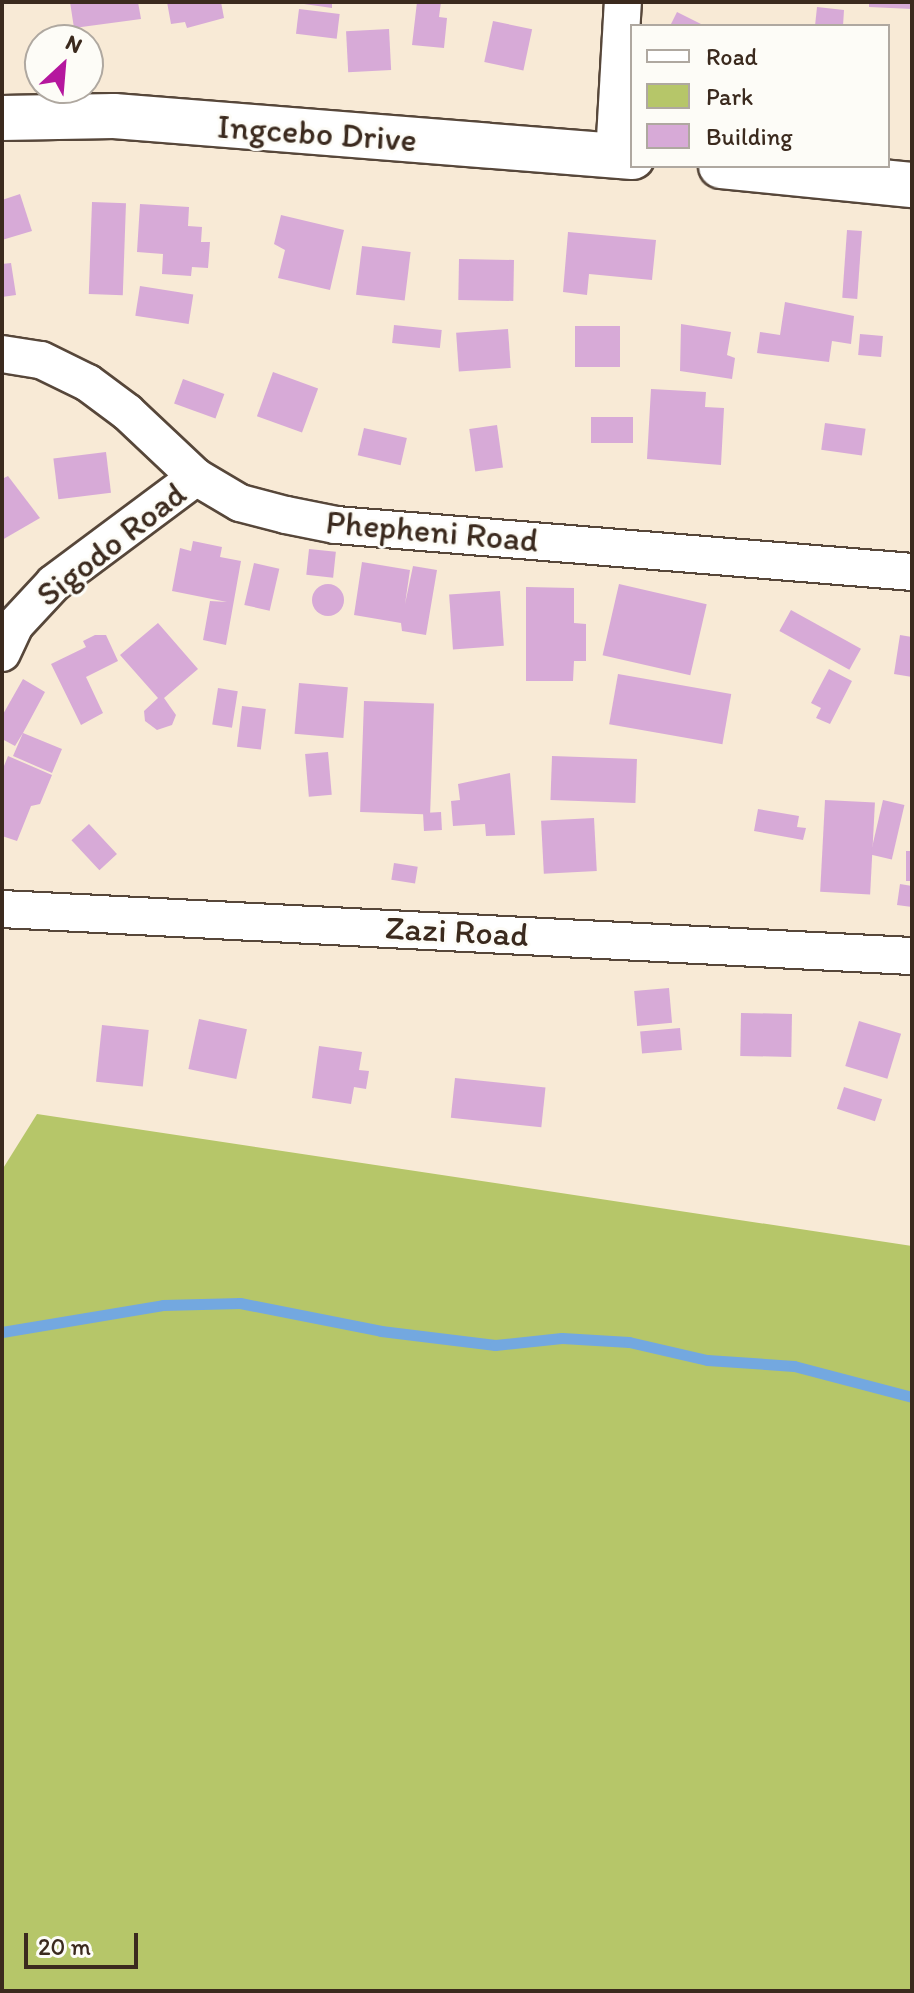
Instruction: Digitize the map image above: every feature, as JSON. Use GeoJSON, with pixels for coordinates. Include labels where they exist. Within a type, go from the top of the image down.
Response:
{"type":"FeatureCollection","features":[{"type":"Feature","properties":{"kind":"main road","name":"Ingcebo Drive"},"geometry":{"type":"LineString","coordinates":[[2,118],[114,116],[623,156]]}},
{"type":"Feature","properties":{"kind":"main road"},"geometry":{"type":"LineString","coordinates":[[741,168],[912,185]]}},
{"type":"Feature","properties":{"kind":"street"},"geometry":{"type":"LineString","coordinates":[[623,2],[623,156]]}},
{"type":"Feature","properties":{"kind":"street","name":"Phepheni Road"},"geometry":{"type":"LineString","coordinates":[[2,354],[41,360],[88,383],[127,412],[196,477],[240,503],[336,525],[912,572]]}},
{"type":"Feature","properties":{"kind":"street","name":"Sigodo Road"},"geometry":{"type":"LineString","coordinates":[[2,653],[15,625],[54,583],[196,477]]}},
{"type":"Feature","properties":{"kind":"street","name":"Zazi Road"},"geometry":{"type":"LineString","coordinates":[[2,909],[912,956]]}},
{"type":"Feature","properties":{"kind":"green space"},"geometry":{"type":"Polygon","coordinates":[[[37,1114],[912,1246],[912,1991],[2,1991],[2,1170],[37,1114]]]}},
{"type":"Feature","properties":{"kind":"building"},"geometry":{"type":"Polygon","coordinates":[[[70,2],[138,2],[141,19],[73,24],[70,2]]]}},
{"type":"Feature","properties":{"kind":"building"},"geometry":{"type":"Polygon","coordinates":[[[167,2],[221,2],[224,18],[187,28],[185,22],[171,24],[167,2]]]}},
{"type":"Feature","properties":{"kind":"building"},"geometry":{"type":"Polygon","coordinates":[[[290,2],[332,2],[332,8],[290,2]]]}},
{"type":"Feature","properties":{"kind":"building"},"geometry":{"type":"Polygon","coordinates":[[[417,2],[441,2],[439,17],[447,18],[444,48],[412,45],[417,2]]]}},
{"type":"Feature","properties":{"kind":"building"},"geometry":{"type":"Polygon","coordinates":[[[869,2],[912,2],[912,9],[869,7],[869,2]]]}},
{"type":"Feature","properties":{"kind":"building"},"geometry":{"type":"Polygon","coordinates":[[[817,7],[844,10],[843,24],[815,24],[817,7]]]}},
{"type":"Feature","properties":{"kind":"building"},"geometry":{"type":"Polygon","coordinates":[[[299,9],[340,14],[337,39],[296,34],[299,9]]]}},
{"type":"Feature","properties":{"kind":"building"},"geometry":{"type":"Polygon","coordinates":[[[677,12],[701,24],[671,24],[677,12]]]}},
{"type":"Feature","properties":{"kind":"building"},"geometry":{"type":"Polygon","coordinates":[[[493,21],[532,29],[523,70],[484,62],[493,21]]]}},
{"type":"Feature","properties":{"kind":"building"},"geometry":{"type":"Polygon","coordinates":[[[389,29],[391,70],[348,72],[346,31],[389,29]]]}},
{"type":"Feature","properties":{"kind":"building"},"geometry":{"type":"Polygon","coordinates":[[[20,194],[32,231],[2,240],[2,200],[20,194]]]}},
{"type":"Feature","properties":{"kind":"building"},"geometry":{"type":"Polygon","coordinates":[[[92,202],[126,203],[123,295],[89,294],[92,202]]]}},
{"type":"Feature","properties":{"kind":"building"},"geometry":{"type":"Polygon","coordinates":[[[140,204],[189,207],[188,226],[202,227],[201,242],[210,242],[208,268],[192,267],[191,276],[162,274],[163,254],[137,252],[140,204]]]}},
{"type":"Feature","properties":{"kind":"building"},"geometry":{"type":"Polygon","coordinates":[[[281,215],[344,230],[330,290],[278,278],[285,250],[274,244],[281,215]]]}},
{"type":"Feature","properties":{"kind":"building"},"geometry":{"type":"Polygon","coordinates":[[[847,230],[862,231],[857,299],[842,298],[847,230]]]}},
{"type":"Feature","properties":{"kind":"building"},"geometry":{"type":"Polygon","coordinates":[[[568,232],[656,240],[652,280],[589,274],[587,295],[563,292],[568,232]]]}},
{"type":"Feature","properties":{"kind":"building"},"geometry":{"type":"Polygon","coordinates":[[[362,246],[411,252],[405,301],[356,295],[362,246]]]}},
{"type":"Feature","properties":{"kind":"building"},"geometry":{"type":"Polygon","coordinates":[[[459,259],[514,260],[513,301],[458,300],[459,259]]]}},
{"type":"Feature","properties":{"kind":"building"},"geometry":{"type":"Polygon","coordinates":[[[11,263],[16,295],[2,297],[2,264],[11,263]]]}},
{"type":"Feature","properties":{"kind":"building"},"geometry":{"type":"Polygon","coordinates":[[[140,286],[193,294],[189,324],[135,316],[140,286]]]}},
{"type":"Feature","properties":{"kind":"building"},"geometry":{"type":"Polygon","coordinates":[[[785,302],[854,316],[851,344],[832,341],[829,362],[757,353],[760,332],[780,335],[785,302]]]}},
{"type":"Feature","properties":{"kind":"building"},"geometry":{"type":"Polygon","coordinates":[[[681,324],[731,332],[727,355],[735,358],[732,379],[680,371],[681,324]]]}},
{"type":"Feature","properties":{"kind":"building"},"geometry":{"type":"Polygon","coordinates":[[[394,325],[442,330],[440,348],[392,343],[394,325]]]}},
{"type":"Feature","properties":{"kind":"building"},"geometry":{"type":"Polygon","coordinates":[[[575,326],[620,326],[620,367],[575,367],[575,326]]]}},
{"type":"Feature","properties":{"kind":"building"},"geometry":{"type":"Polygon","coordinates":[[[508,329],[511,368],[459,372],[456,333],[508,329]]]}},
{"type":"Feature","properties":{"kind":"building"},"geometry":{"type":"Polygon","coordinates":[[[860,334],[883,336],[881,357],[858,355],[860,334]]]}},
{"type":"Feature","properties":{"kind":"building"},"geometry":{"type":"Polygon","coordinates":[[[273,372],[318,388],[302,433],[257,416],[273,372]]]}},
{"type":"Feature","properties":{"kind":"building"},"geometry":{"type":"Polygon","coordinates":[[[183,379],[224,394],[215,418],[174,403],[183,379]]]}},
{"type":"Feature","properties":{"kind":"building"},"geometry":{"type":"Polygon","coordinates":[[[651,389],[706,392],[705,407],[724,408],[721,465],[647,459],[651,389]]]}},
{"type":"Feature","properties":{"kind":"building"},"geometry":{"type":"Polygon","coordinates":[[[591,417],[633,417],[633,443],[591,443],[591,417]]]}},
{"type":"Feature","properties":{"kind":"building"},"geometry":{"type":"Polygon","coordinates":[[[825,423],[866,429],[862,455],[821,450],[825,423]]]}},
{"type":"Feature","properties":{"kind":"building"},"geometry":{"type":"Polygon","coordinates":[[[497,425],[503,468],[475,471],[469,429],[497,425]]]}},
{"type":"Feature","properties":{"kind":"building"},"geometry":{"type":"Polygon","coordinates":[[[364,428],[407,438],[401,465],[358,455],[364,428]]]}},
{"type":"Feature","properties":{"kind":"building"},"geometry":{"type":"Polygon","coordinates":[[[106,452],[111,493],[58,499],[53,458],[106,452]]]}},
{"type":"Feature","properties":{"kind":"building"},"geometry":{"type":"Polygon","coordinates":[[[8,476],[40,518],[2,540],[2,479],[8,476]]]}},
{"type":"Feature","properties":{"kind":"building"},"geometry":{"type":"Polygon","coordinates":[[[193,541],[222,547],[220,557],[241,561],[226,645],[203,640],[210,601],[227,602],[172,591],[180,548],[191,551],[193,541]]]}},
{"type":"Feature","properties":{"kind":"building"},"geometry":{"type":"Polygon","coordinates":[[[309,549],[336,552],[333,578],[306,575],[309,549]]]}},
{"type":"Feature","properties":{"kind":"building"},"geometry":{"type":"Polygon","coordinates":[[[362,562],[410,570],[405,604],[413,566],[437,570],[426,635],[402,631],[401,623],[354,615],[362,562]]]}},
{"type":"Feature","properties":{"kind":"building"},"geometry":{"type":"Polygon","coordinates":[[[254,563],[279,569],[270,611],[244,605],[254,563]]]}},
{"type":"Feature","properties":{"kind":"building"},"geometry":{"type":"Polygon","coordinates":[[[328,584],[339,589],[344,600],[339,611],[328,616],[317,611],[312,600],[317,589],[328,584]]]}},
{"type":"Feature","properties":{"kind":"building"},"geometry":{"type":"Polygon","coordinates":[[[619,584],[707,604],[690,675],[603,655],[619,584]]]}},
{"type":"Feature","properties":{"kind":"building"},"geometry":{"type":"Polygon","coordinates":[[[526,587],[574,588],[574,623],[586,624],[586,661],[574,661],[573,681],[526,681],[526,587]]]}},
{"type":"Feature","properties":{"kind":"building"},"geometry":{"type":"Polygon","coordinates":[[[500,591],[504,646],[453,649],[449,595],[500,591]]]}},
{"type":"Feature","properties":{"kind":"building"},"geometry":{"type":"Polygon","coordinates":[[[791,610],[861,649],[849,670],[779,631],[791,610]]]}},
{"type":"Feature","properties":{"kind":"building"},"geometry":{"type":"Polygon","coordinates":[[[158,623],[198,669],[164,698],[176,715],[172,725],[157,730],[145,721],[144,711],[158,698],[120,655],[158,623]]]}},
{"type":"Feature","properties":{"kind":"building"},"geometry":{"type":"Polygon","coordinates":[[[95,635],[106,635],[118,661],[86,677],[103,713],[81,725],[51,664],[86,647],[83,641],[95,635]]]}},
{"type":"Feature","properties":{"kind":"building"},"geometry":{"type":"Polygon","coordinates":[[[900,635],[912,637],[912,677],[894,674],[900,635]]]}},
{"type":"Feature","properties":{"kind":"building"},"geometry":{"type":"Polygon","coordinates":[[[829,669],[852,681],[830,724],[816,718],[821,708],[811,703],[829,669]]]}},
{"type":"Feature","properties":{"kind":"building"},"geometry":{"type":"Polygon","coordinates":[[[618,674],[731,694],[722,744],[609,724],[618,674]]]}},
{"type":"Feature","properties":{"kind":"building"},"geometry":{"type":"Polygon","coordinates":[[[23,679],[45,692],[15,746],[2,739],[2,716],[23,679]]]}},
{"type":"Feature","properties":{"kind":"building"},"geometry":{"type":"Polygon","coordinates":[[[299,683],[348,687],[343,738],[295,734],[299,683]]]}},
{"type":"Feature","properties":{"kind":"building"},"geometry":{"type":"Polygon","coordinates":[[[218,688],[238,691],[232,728],[212,725],[218,688]]]}},
{"type":"Feature","properties":{"kind":"building"},"geometry":{"type":"Polygon","coordinates":[[[364,701],[434,703],[430,814],[360,812],[364,701]]]}},
{"type":"Feature","properties":{"kind":"building"},"geometry":{"type":"Polygon","coordinates":[[[242,706],[266,709],[261,750],[237,747],[242,706]]]}},
{"type":"Feature","properties":{"kind":"building"},"geometry":{"type":"Polygon","coordinates":[[[23,733],[62,749],[52,773],[13,756],[23,733]]]}},
{"type":"Feature","properties":{"kind":"building"},"geometry":{"type":"Polygon","coordinates":[[[328,752],[332,795],[309,797],[305,754],[328,752]]]}},
{"type":"Feature","properties":{"kind":"building"},"geometry":{"type":"Polygon","coordinates":[[[8,756],[52,775],[40,804],[31,806],[17,841],[2,836],[2,771],[8,756]]]}},
{"type":"Feature","properties":{"kind":"building"},"geometry":{"type":"Polygon","coordinates":[[[552,756],[637,759],[635,803],[550,800],[552,756]]]}},
{"type":"Feature","properties":{"kind":"building"},"geometry":{"type":"Polygon","coordinates":[[[510,773],[515,835],[486,836],[485,824],[453,826],[451,801],[460,800],[458,784],[510,773]]]}},
{"type":"Feature","properties":{"kind":"building"},"geometry":{"type":"Polygon","coordinates":[[[825,800],[875,803],[870,894],[820,892],[825,800]]]}},
{"type":"Feature","properties":{"kind":"building"},"geometry":{"type":"Polygon","coordinates":[[[883,800],[904,805],[892,860],[870,855],[883,800]]]}},
{"type":"Feature","properties":{"kind":"building"},"geometry":{"type":"Polygon","coordinates":[[[758,809],[799,816],[797,827],[806,828],[803,840],[754,831],[758,809]]]}},
{"type":"Feature","properties":{"kind":"building"},"geometry":{"type":"Polygon","coordinates":[[[441,812],[442,830],[424,831],[423,813],[441,812]]]}},
{"type":"Feature","properties":{"kind":"building"},"geometry":{"type":"Polygon","coordinates":[[[594,818],[597,871],[544,874],[541,821],[594,818]]]}},
{"type":"Feature","properties":{"kind":"building"},"geometry":{"type":"Polygon","coordinates":[[[89,824],[117,854],[99,870],[71,840],[89,824]]]}},
{"type":"Feature","properties":{"kind":"building"},"geometry":{"type":"Polygon","coordinates":[[[906,851],[912,851],[912,881],[906,881],[906,851]]]}},
{"type":"Feature","properties":{"kind":"building"},"geometry":{"type":"Polygon","coordinates":[[[394,863],[418,867],[415,884],[391,880],[394,863]]]}},
{"type":"Feature","properties":{"kind":"building"},"geometry":{"type":"Polygon","coordinates":[[[900,884],[912,886],[912,907],[897,905],[900,884]]]}},
{"type":"Feature","properties":{"kind":"building"},"geometry":{"type":"Polygon","coordinates":[[[669,988],[672,1023],[637,1026],[634,991],[669,988]]]}},
{"type":"Feature","properties":{"kind":"building"},"geometry":{"type":"Polygon","coordinates":[[[741,1013],[792,1014],[791,1057],[740,1056],[741,1013]]]}},
{"type":"Feature","properties":{"kind":"building"},"geometry":{"type":"Polygon","coordinates":[[[199,1019],[247,1029],[236,1079],[188,1069],[199,1019]]]}},
{"type":"Feature","properties":{"kind":"building"},"geometry":{"type":"Polygon","coordinates":[[[859,1021],[901,1034],[887,1079],[845,1066],[859,1021]]]}},
{"type":"Feature","properties":{"kind":"building"},"geometry":{"type":"Polygon","coordinates":[[[102,1025],[149,1030],[143,1087],[96,1082],[102,1025]]]}},
{"type":"Feature","properties":{"kind":"building"},"geometry":{"type":"Polygon","coordinates":[[[680,1028],[682,1050],[642,1053],[640,1031],[680,1028]]]}},
{"type":"Feature","properties":{"kind":"building"},"geometry":{"type":"Polygon","coordinates":[[[319,1046],[362,1052],[359,1070],[369,1071],[366,1089],[354,1087],[351,1104],[312,1098],[319,1046]]]}},
{"type":"Feature","properties":{"kind":"building"},"geometry":{"type":"Polygon","coordinates":[[[455,1078],[546,1088],[541,1127],[451,1118],[455,1078]]]}},
{"type":"Feature","properties":{"kind":"building"},"geometry":{"type":"Polygon","coordinates":[[[844,1087],[882,1099],[875,1121],[837,1109],[844,1087]]]}},
{"type":"Feature","properties":{"kind":"waterway"},"geometry":{"type":"LineString","coordinates":[[2,1332],[163,1305],[240,1303],[381,1331],[495,1345],[562,1338],[629,1342],[707,1360],[794,1366],[912,1397]]}}]}
